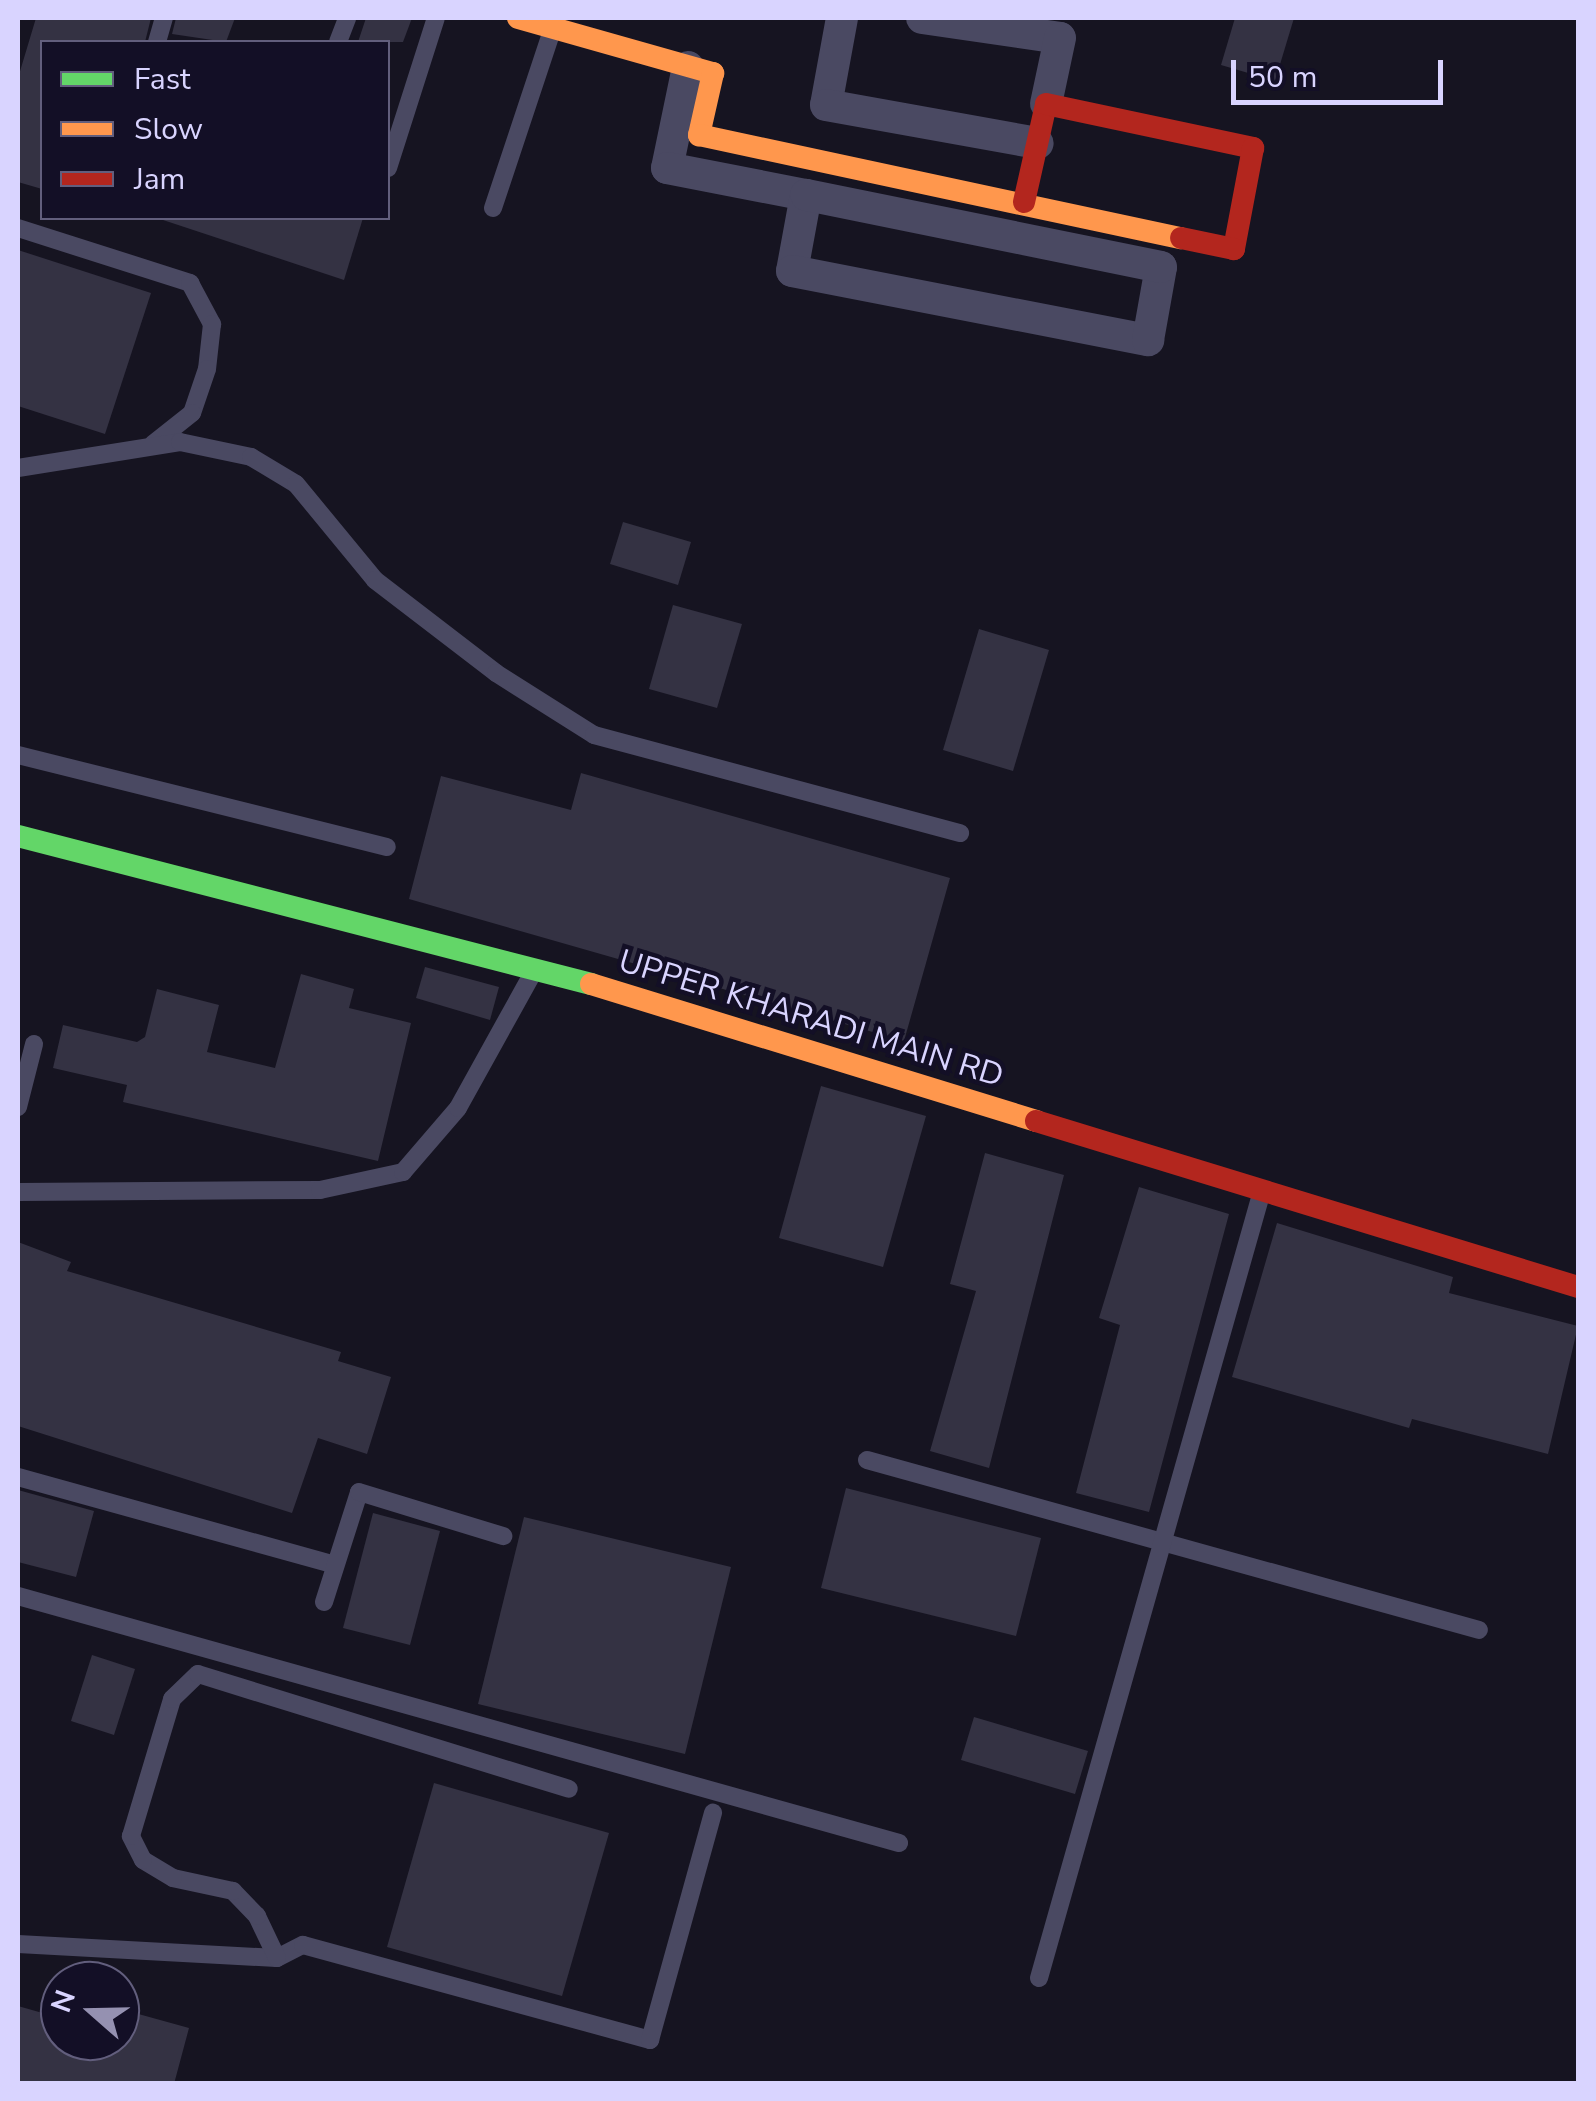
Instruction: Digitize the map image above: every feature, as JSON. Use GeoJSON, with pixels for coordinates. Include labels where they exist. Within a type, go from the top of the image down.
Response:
{"type":"FeatureCollection","features":[{"type":"Feature","properties":{"kind":"street"},"geometry":{"type":"LineString","coordinates":[[518,18],[712,73],[699,134],[1234,249],[1253,148],[1046,104]]}},
{"type":"Feature","properties":{"kind":"street"},"geometry":{"type":"LineString","coordinates":[[842,18],[826,105],[1038,143]]}},
{"type":"Feature","properties":{"kind":"street"},"geometry":{"type":"LineString","coordinates":[[922,18],[1060,38],[1024,202]]}},
{"type":"Feature","properties":{"kind":"street"},"geometry":{"type":"LineString","coordinates":[[688,67],[667,168],[806,195],[1161,267],[1148,340],[792,271],[806,195]]}},
{"type":"Feature","properties":{"kind":"street","name":"UPPER KHARADI MAIN RD"},"geometry":{"type":"LineString","coordinates":[[18,836],[536,967],[1578,1287]]}},
{"type":"Feature","properties":{"kind":"lane"},"geometry":{"type":"LineString","coordinates":[[390,162],[436,18]]}},
{"type":"Feature","properties":{"kind":"lane"},"geometry":{"type":"LineString","coordinates":[[493,208],[553,28]]}},
{"type":"Feature","properties":{"kind":"lane"},"geometry":{"type":"LineString","coordinates":[[18,228],[190,283],[212,324],[207,369],[192,413],[152,444]]}},
{"type":"Feature","properties":{"kind":"lane"},"geometry":{"type":"LineString","coordinates":[[18,468],[152,444],[252,457],[296,484],[375,580],[496,674],[594,736],[960,833]]}},
{"type":"Feature","properties":{"kind":"lane"},"geometry":{"type":"LineString","coordinates":[[18,755],[387,847]]}},
{"type":"Feature","properties":{"kind":"lane"},"geometry":{"type":"LineString","coordinates":[[18,1192],[320,1190],[403,1172],[458,1108],[536,967]]}},
{"type":"Feature","properties":{"kind":"lane"},"geometry":{"type":"LineString","coordinates":[[18,1108],[34,1044]]}},
{"type":"Feature","properties":{"kind":"lane"},"geometry":{"type":"LineString","coordinates":[[1039,1978],[1262,1191]]}},
{"type":"Feature","properties":{"kind":"lane"},"geometry":{"type":"LineString","coordinates":[[867,1460],[1478,1630]]}},
{"type":"Feature","properties":{"kind":"lane"},"geometry":{"type":"LineString","coordinates":[[18,1477],[335,1565]]}},
{"type":"Feature","properties":{"kind":"lane"},"geometry":{"type":"LineString","coordinates":[[324,1602],[359,1492],[503,1536]]}},
{"type":"Feature","properties":{"kind":"lane"},"geometry":{"type":"LineString","coordinates":[[18,1596],[900,1843]]}},
{"type":"Feature","properties":{"kind":"lane"},"geometry":{"type":"LineString","coordinates":[[277,1958],[257,1916],[233,1891],[173,1878],[143,1860],[131,1836],[172,1699],[198,1674],[569,1789]]}},
{"type":"Feature","properties":{"kind":"lane"},"geometry":{"type":"LineString","coordinates":[[18,1944],[277,1958],[303,1945],[650,2040],[713,1813]]}},
{"type":"Feature","properties":{"kind":"building"},"geometry":{"type":"Polygon","coordinates":[[[36,18],[151,18],[146,40],[40,40],[40,188],[18,182],[18,78],[36,18]]]}},
{"type":"Feature","properties":{"kind":"building"},"geometry":{"type":"Polygon","coordinates":[[[176,18],[235,18],[227,40],[172,34],[176,18]]]}},
{"type":"Feature","properties":{"kind":"building"},"geometry":{"type":"Polygon","coordinates":[[[366,18],[412,18],[403,42],[359,40],[366,18]]]}},
{"type":"Feature","properties":{"kind":"building"},"geometry":{"type":"Polygon","coordinates":[[[1235,18],[1294,18],[1275,81],[1221,65],[1235,18]]]}},
{"type":"Feature","properties":{"kind":"building"},"geometry":{"type":"Polygon","coordinates":[[[163,220],[362,220],[344,280],[163,220]]]}},
{"type":"Feature","properties":{"kind":"building"},"geometry":{"type":"Polygon","coordinates":[[[18,250],[151,293],[105,434],[18,406],[18,250]]]}},
{"type":"Feature","properties":{"kind":"building"},"geometry":{"type":"Polygon","coordinates":[[[623,522],[691,542],[678,585],[610,564],[623,522]]]}},
{"type":"Feature","properties":{"kind":"building"},"geometry":{"type":"Polygon","coordinates":[[[673,605],[742,624],[717,708],[649,689],[673,605]]]}},
{"type":"Feature","properties":{"kind":"building"},"geometry":{"type":"Polygon","coordinates":[[[979,629],[1049,650],[1013,771],[943,750],[979,629]]]}},
{"type":"Feature","properties":{"kind":"building"},"geometry":{"type":"Polygon","coordinates":[[[581,773],[950,878],[904,1041],[409,899],[441,776],[571,810],[581,773]]]}},
{"type":"Feature","properties":{"kind":"building"},"geometry":{"type":"Polygon","coordinates":[[[425,967],[499,987],[490,1020],[416,998],[425,967]]]}},
{"type":"Feature","properties":{"kind":"building"},"geometry":{"type":"Polygon","coordinates":[[[301,974],[354,989],[349,1008],[411,1023],[378,1161],[123,1102],[127,1085],[53,1068],[63,1025],[137,1042],[145,1037],[157,989],[219,1005],[207,1052],[275,1068],[301,974]]]}},
{"type":"Feature","properties":{"kind":"building"},"geometry":{"type":"Polygon","coordinates":[[[821,1086],[926,1116],[883,1267],[779,1238],[821,1086]]]}},
{"type":"Feature","properties":{"kind":"building"},"geometry":{"type":"Polygon","coordinates":[[[985,1153],[1064,1175],[989,1468],[930,1451],[976,1291],[950,1284],[985,1153]]]}},
{"type":"Feature","properties":{"kind":"building"},"geometry":{"type":"Polygon","coordinates":[[[1139,1187],[1229,1214],[1149,1512],[1076,1493],[1120,1325],[1099,1318],[1139,1187]]]}},
{"type":"Feature","properties":{"kind":"building"},"geometry":{"type":"Polygon","coordinates":[[[1277,1223],[1453,1277],[1449,1293],[1578,1326],[1548,1454],[1412,1419],[1409,1428],[1232,1377],[1277,1223]]]}},
{"type":"Feature","properties":{"kind":"building"},"geometry":{"type":"Polygon","coordinates":[[[18,1242],[71,1262],[67,1271],[341,1352],[338,1361],[391,1377],[367,1454],[318,1438],[292,1513],[18,1426],[18,1242]]]}},
{"type":"Feature","properties":{"kind":"building"},"geometry":{"type":"Polygon","coordinates":[[[846,1488],[1041,1538],[1016,1636],[821,1588],[846,1488]]]}},
{"type":"Feature","properties":{"kind":"building"},"geometry":{"type":"Polygon","coordinates":[[[18,1490],[94,1511],[76,1577],[18,1562],[18,1490]]]}},
{"type":"Feature","properties":{"kind":"building"},"geometry":{"type":"Polygon","coordinates":[[[373,1513],[440,1531],[410,1645],[343,1628],[373,1513]]]}},
{"type":"Feature","properties":{"kind":"building"},"geometry":{"type":"Polygon","coordinates":[[[524,1517],[731,1567],[685,1754],[478,1704],[524,1517]]]}},
{"type":"Feature","properties":{"kind":"building"},"geometry":{"type":"Polygon","coordinates":[[[92,1655],[135,1669],[114,1735],[71,1721],[92,1655]]]}},
{"type":"Feature","properties":{"kind":"building"},"geometry":{"type":"Polygon","coordinates":[[[974,1717],[1088,1751],[1075,1794],[961,1760],[974,1717]]]}},
{"type":"Feature","properties":{"kind":"building"},"geometry":{"type":"Polygon","coordinates":[[[434,1783],[609,1833],[562,1996],[387,1947],[434,1783]]]}},
{"type":"Feature","properties":{"kind":"building"},"geometry":{"type":"Polygon","coordinates":[[[18,2006],[40,2012],[40,2061],[140,2061],[140,2014],[189,2028],[174,2084],[18,2084],[18,2006]]]}},
{"type":"Feature","properties":{"kind":"traffic: fast"},"geometry":{"type":"LineString","coordinates":[[18,836],[591,984]]}},
{"type":"Feature","properties":{"kind":"traffic: slow"},"geometry":{"type":"LineString","coordinates":[[518,18],[713,73],[699,135],[1181,238]]}},
{"type":"Feature","properties":{"kind":"traffic: slow"},"geometry":{"type":"LineString","coordinates":[[591,984],[1036,1121]]}},
{"type":"Feature","properties":{"kind":"traffic: jam"},"geometry":{"type":"LineString","coordinates":[[1024,202],[1046,104],[1253,148],[1234,249],[1181,238]]}},
{"type":"Feature","properties":{"kind":"traffic: jam"},"geometry":{"type":"LineString","coordinates":[[1036,1121],[1578,1287]]}}]}
